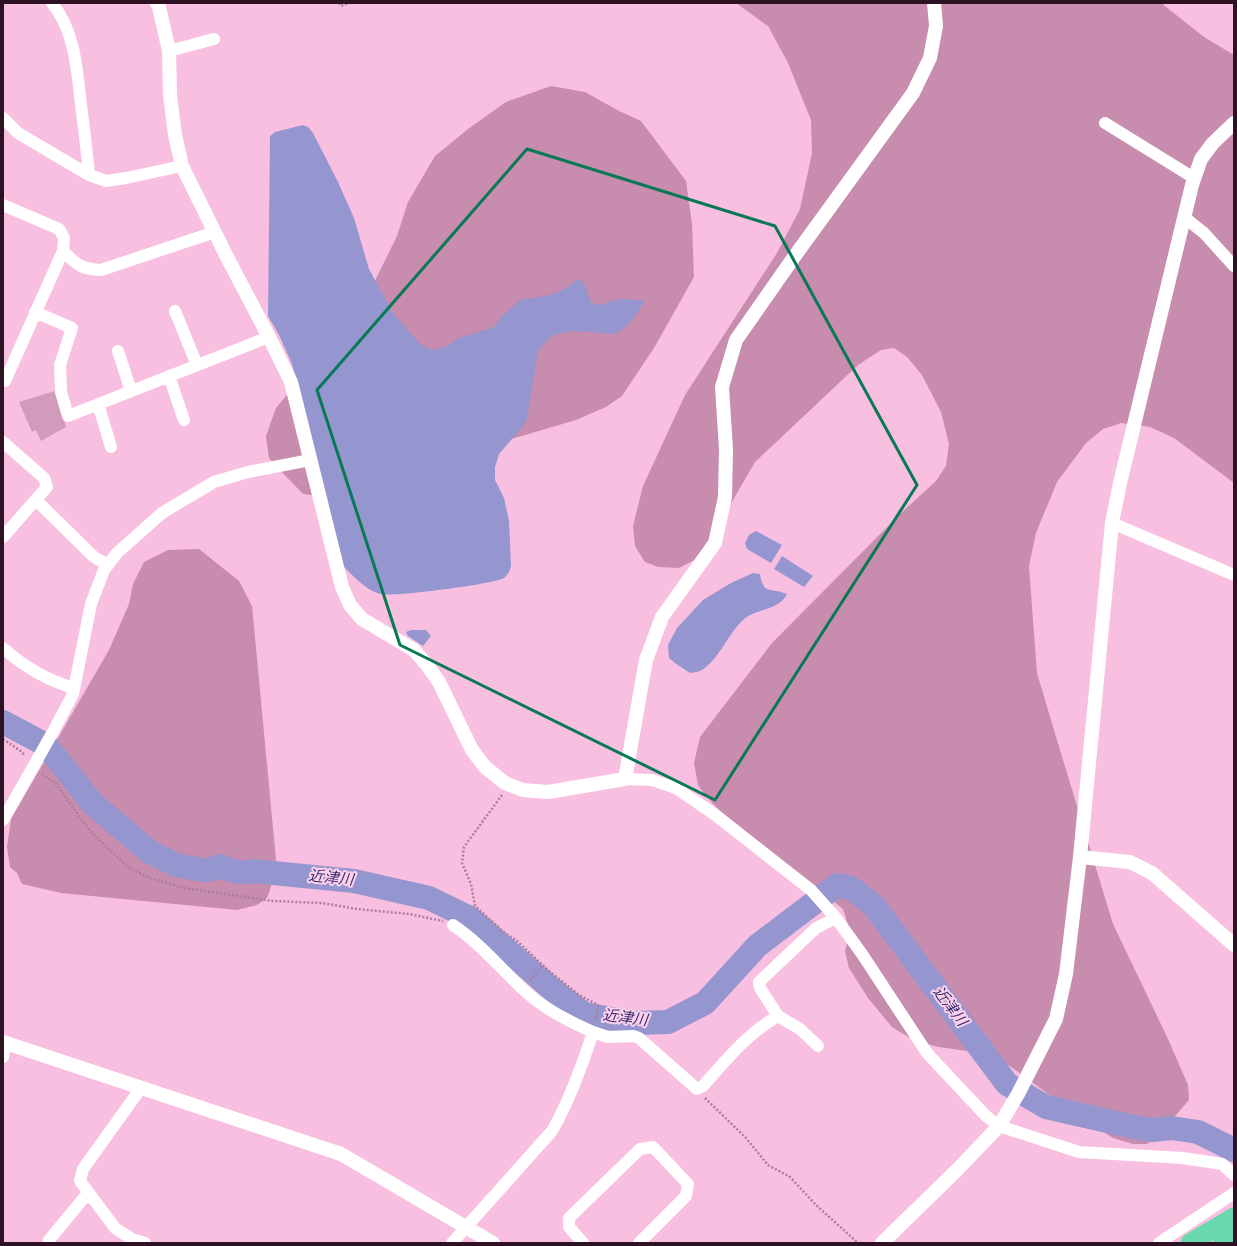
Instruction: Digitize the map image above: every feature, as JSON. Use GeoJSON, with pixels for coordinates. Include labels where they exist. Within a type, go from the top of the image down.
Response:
{"type":"FeatureCollection","features":[{"type":"Feature","properties":{"kind":"highway"},"geometry":{"type":"LineString","coordinates":[[1190,1243],[1234,1217]]}},
{"type":"Feature","properties":{"kind":"highway"},"geometry":{"type":"LineString","coordinates":[[1223,1243],[1234,1236]]}},
{"type":"Feature","properties":{"kind":"street"},"geometry":{"type":"LineString","coordinates":[[157,3],[169,51],[170,94],[174,135],[182,166],[291,382],[342,587],[350,605],[362,618],[414,650],[423,660],[439,682],[472,750],[485,767],[505,783],[523,790],[548,792],[625,779],[652,780],[676,788],[714,814],[811,890],[836,918],[862,954],[927,1052],[986,1116],[1080,1152],[1183,1158],[1222,1164],[1234,1175]]}},
{"type":"Feature","properties":{"kind":"street"},"geometry":{"type":"LineString","coordinates":[[625,779],[646,660],[662,616],[715,542],[725,497],[726,449],[722,387],[736,340],[794,257],[913,93],[930,58],[936,26],[934,3]]}},
{"type":"Feature","properties":{"kind":"street"},"geometry":{"type":"LineString","coordinates":[[57,4],[67,28],[76,57],[89,175]]}},
{"type":"Feature","properties":{"kind":"street"},"geometry":{"type":"LineString","coordinates":[[169,51],[214,39]]}},
{"type":"Feature","properties":{"kind":"street"},"geometry":{"type":"LineString","coordinates":[[3,118],[18,133],[89,175],[106,181],[182,166]]}},
{"type":"Feature","properties":{"kind":"street"},"geometry":{"type":"LineString","coordinates":[[1105,123],[1194,178]]}},
{"type":"Feature","properties":{"kind":"street"},"geometry":{"type":"LineString","coordinates":[[882,1243],[958,1169],[1002,1121],[1018,1094],[1056,1019],[1066,974],[1080,857],[1112,523],[1120,483],[1194,178],[1201,159],[1213,143],[1234,123]]}},
{"type":"Feature","properties":{"kind":"street"},"geometry":{"type":"LineString","coordinates":[[3,380],[5,381],[63,251],[64,238],[59,228],[4,208]]}},
{"type":"Feature","properties":{"kind":"street"},"geometry":{"type":"LineString","coordinates":[[1184,217],[1204,233],[1234,266]]}},
{"type":"Feature","properties":{"kind":"street"},"geometry":{"type":"LineString","coordinates":[[63,251],[73,262],[86,269],[101,270],[215,232]]}},
{"type":"Feature","properties":{"kind":"street"},"geometry":{"type":"LineString","coordinates":[[175,311],[197,365]]}},
{"type":"Feature","properties":{"kind":"street"},"geometry":{"type":"LineString","coordinates":[[35,312],[72,328],[60,365],[61,392],[68,416],[269,337]]}},
{"type":"Feature","properties":{"kind":"street"},"geometry":{"type":"LineString","coordinates":[[118,351],[131,391]]}},
{"type":"Feature","properties":{"kind":"street"},"geometry":{"type":"LineString","coordinates":[[169,376],[184,420]]}},
{"type":"Feature","properties":{"kind":"street"},"geometry":{"type":"LineString","coordinates":[[98,404],[111,447]]}},
{"type":"Feature","properties":{"kind":"street"},"geometry":{"type":"LineString","coordinates":[[3,442],[44,478],[47,487],[3,537]]}},
{"type":"Feature","properties":{"kind":"street"},"geometry":{"type":"LineString","coordinates":[[3,820],[73,694],[91,604],[104,570],[117,553],[162,513],[214,482],[248,472],[310,460]]}},
{"type":"Feature","properties":{"kind":"street"},"geometry":{"type":"LineString","coordinates":[[36,500],[94,557],[108,565]]}},
{"type":"Feature","properties":{"kind":"street"},"geometry":{"type":"LineString","coordinates":[[1112,523],[1234,575]]}},
{"type":"Feature","properties":{"kind":"street"},"geometry":{"type":"LineString","coordinates":[[3,648],[46,677],[60,684],[74,688]]}},
{"type":"Feature","properties":{"kind":"street"},"geometry":{"type":"LineString","coordinates":[[1080,857],[1130,862],[1152,873],[1234,945]]}},
{"type":"Feature","properties":{"kind":"street"},"geometry":{"type":"LineString","coordinates":[[818,1046],[800,1029],[778,1016],[760,988],[759,982],[816,928],[836,918]]}},
{"type":"Feature","properties":{"kind":"street"},"geometry":{"type":"LineString","coordinates":[[453,925],[468,935],[526,992],[546,1007],[568,1020],[593,1032],[608,1037],[633,1036],[640,1038],[697,1089],[704,1086],[733,1051],[770,1020],[778,1016]]}},
{"type":"Feature","properties":{"kind":"street"},"geometry":{"type":"LineString","coordinates":[[452,1243],[552,1131],[571,1092],[593,1032]]}},
{"type":"Feature","properties":{"kind":"street"},"geometry":{"type":"LineString","coordinates":[[3,1057],[4,1042],[341,1154],[493,1243]]}},
{"type":"Feature","properties":{"kind":"street"},"geometry":{"type":"LineString","coordinates":[[141,1088],[83,1170],[80,1181],[115,1228],[132,1239],[145,1243]]}},
{"type":"Feature","properties":{"kind":"street"},"geometry":{"type":"LineString","coordinates":[[581,1242],[569,1227],[569,1218],[640,1149],[653,1147],[688,1184],[686,1196],[639,1243]]}},
{"type":"Feature","properties":{"kind":"street"},"geometry":{"type":"LineString","coordinates":[[49,1240],[88,1193]]}},
{"type":"Feature","properties":{"kind":"street"},"geometry":{"type":"LineString","coordinates":[[1159,1243],[1234,1193]]}},
{"type":"Feature","properties":{"kind":"path"},"geometry":{"type":"LineString","coordinates":[[339,3],[341,6],[348,3]]}},
{"type":"Feature","properties":{"kind":"path"},"geometry":{"type":"LineString","coordinates":[[3,739],[22,752],[33,767],[56,784],[90,831],[129,868],[150,878],[184,888],[273,901],[322,903],[357,909],[409,914],[437,919],[453,925]]}},
{"type":"Feature","properties":{"kind":"path"},"geometry":{"type":"LineString","coordinates":[[509,785],[464,847],[462,863],[472,884],[475,906],[506,934],[516,940],[543,966],[579,995],[598,1005]]}},
{"type":"Feature","properties":{"kind":"path"},"geometry":{"type":"LineString","coordinates":[[528,983],[543,966]]}},
{"type":"Feature","properties":{"kind":"path"},"geometry":{"type":"LineString","coordinates":[[697,1089],[746,1138],[768,1165],[790,1177],[816,1205],[858,1243]]}},
{"type":"Feature","properties":{"kind":"highlighted area"},"geometry":{"type":"Polygon","coordinates":[[[527,149],[775,226],[917,485],[715,800],[400,645],[317,390],[527,149]]]}},
{"type":"Feature","properties":{"kind":"shaded area"},"geometry":{"type":"Polygon","coordinates":[[[736,3],[1161,3],[1204,37],[1234,55],[1234,483],[1174,438],[1150,427],[1121,423],[1103,429],[1086,443],[1057,482],[1036,533],[1029,566],[1037,673],[1113,924],[1168,1039],[1188,1085],[1189,1100],[1158,1136],[1147,1144],[1133,1144],[1113,1138],[1073,1112],[1000,1059],[915,1041],[892,1027],[868,998],[849,968],[845,951],[850,931],[843,909],[719,810],[698,785],[694,763],[700,737],[772,643],[901,513],[936,481],[946,466],[949,444],[941,412],[922,375],[907,357],[894,348],[881,350],[858,365],[755,462],[700,557],[679,568],[658,567],[645,562],[635,546],[633,526],[643,486],[685,395],[777,253],[800,209],[812,153],[811,120],[788,63],[768,26],[736,3]]]}},
{"type":"Feature","properties":{"kind":"shaded area"},"geometry":{"type":"Polygon","coordinates":[[[551,86],[585,92],[619,111],[641,121],[686,181],[692,224],[694,277],[654,348],[622,396],[606,407],[576,420],[318,496],[303,494],[269,458],[266,436],[276,408],[364,303],[397,236],[408,202],[435,156],[468,129],[506,102],[551,86]]]}},
{"type":"Feature","properties":{"kind":"shaded area"},"geometry":{"type":"Polygon","coordinates":[[[55,391],[66,427],[41,441],[36,430],[32,432],[19,402],[55,391]]]}},
{"type":"Feature","properties":{"kind":"shaded area"},"geometry":{"type":"Polygon","coordinates":[[[199,549],[239,581],[252,606],[277,870],[267,898],[257,905],[237,910],[61,893],[22,884],[17,873],[10,867],[7,847],[11,819],[109,650],[129,604],[133,584],[144,562],[168,550],[199,549]]]}},
{"type":"Feature","properties":{"kind":"water"},"geometry":{"type":"Polygon","coordinates":[[[303,125],[308,127],[313,133],[338,182],[354,218],[369,269],[393,313],[420,344],[432,350],[446,347],[459,338],[494,327],[500,318],[520,300],[546,296],[563,290],[577,280],[583,281],[591,303],[601,305],[614,300],[625,299],[645,301],[629,324],[621,331],[614,334],[574,331],[558,334],[544,344],[538,352],[527,419],[523,426],[499,454],[495,467],[495,480],[504,498],[509,521],[511,565],[509,572],[504,578],[496,581],[444,589],[405,594],[381,594],[376,593],[365,586],[342,565],[312,438],[292,364],[279,335],[268,316],[270,136],[275,132],[303,125]]]}},
{"type":"Feature","properties":{"kind":"water"},"geometry":{"type":"Polygon","coordinates":[[[756,531],[782,545],[771,563],[747,549],[745,543],[749,535],[756,531]]]}},
{"type":"Feature","properties":{"kind":"water"},"geometry":{"type":"Polygon","coordinates":[[[782,556],[813,576],[804,587],[774,569],[782,556]]]}},
{"type":"Feature","properties":{"kind":"water"},"geometry":{"type":"Polygon","coordinates":[[[753,573],[760,574],[763,585],[769,590],[787,594],[783,600],[773,607],[754,613],[743,620],[719,653],[701,671],[690,673],[669,658],[668,645],[677,628],[703,600],[731,583],[753,573]]]}},
{"type":"Feature","properties":{"kind":"water"},"geometry":{"type":"Polygon","coordinates":[[[411,630],[426,630],[431,636],[423,646],[408,636],[406,632],[411,630]]]}},
{"type":"Feature","properties":{"kind":"waterway","name":"近津川"},"geometry":{"type":"LineString","coordinates":[[3,722],[46,745],[93,804],[150,852],[176,865],[202,870],[221,866],[232,871],[253,871],[354,881],[429,898],[470,918],[553,990],[584,1014],[634,1023],[668,1022],[705,1003],[757,946],[837,885],[851,888],[874,906],[1007,1084],[1046,1107],[1138,1128],[1153,1130],[1171,1128],[1198,1132],[1234,1150]]}}]}
